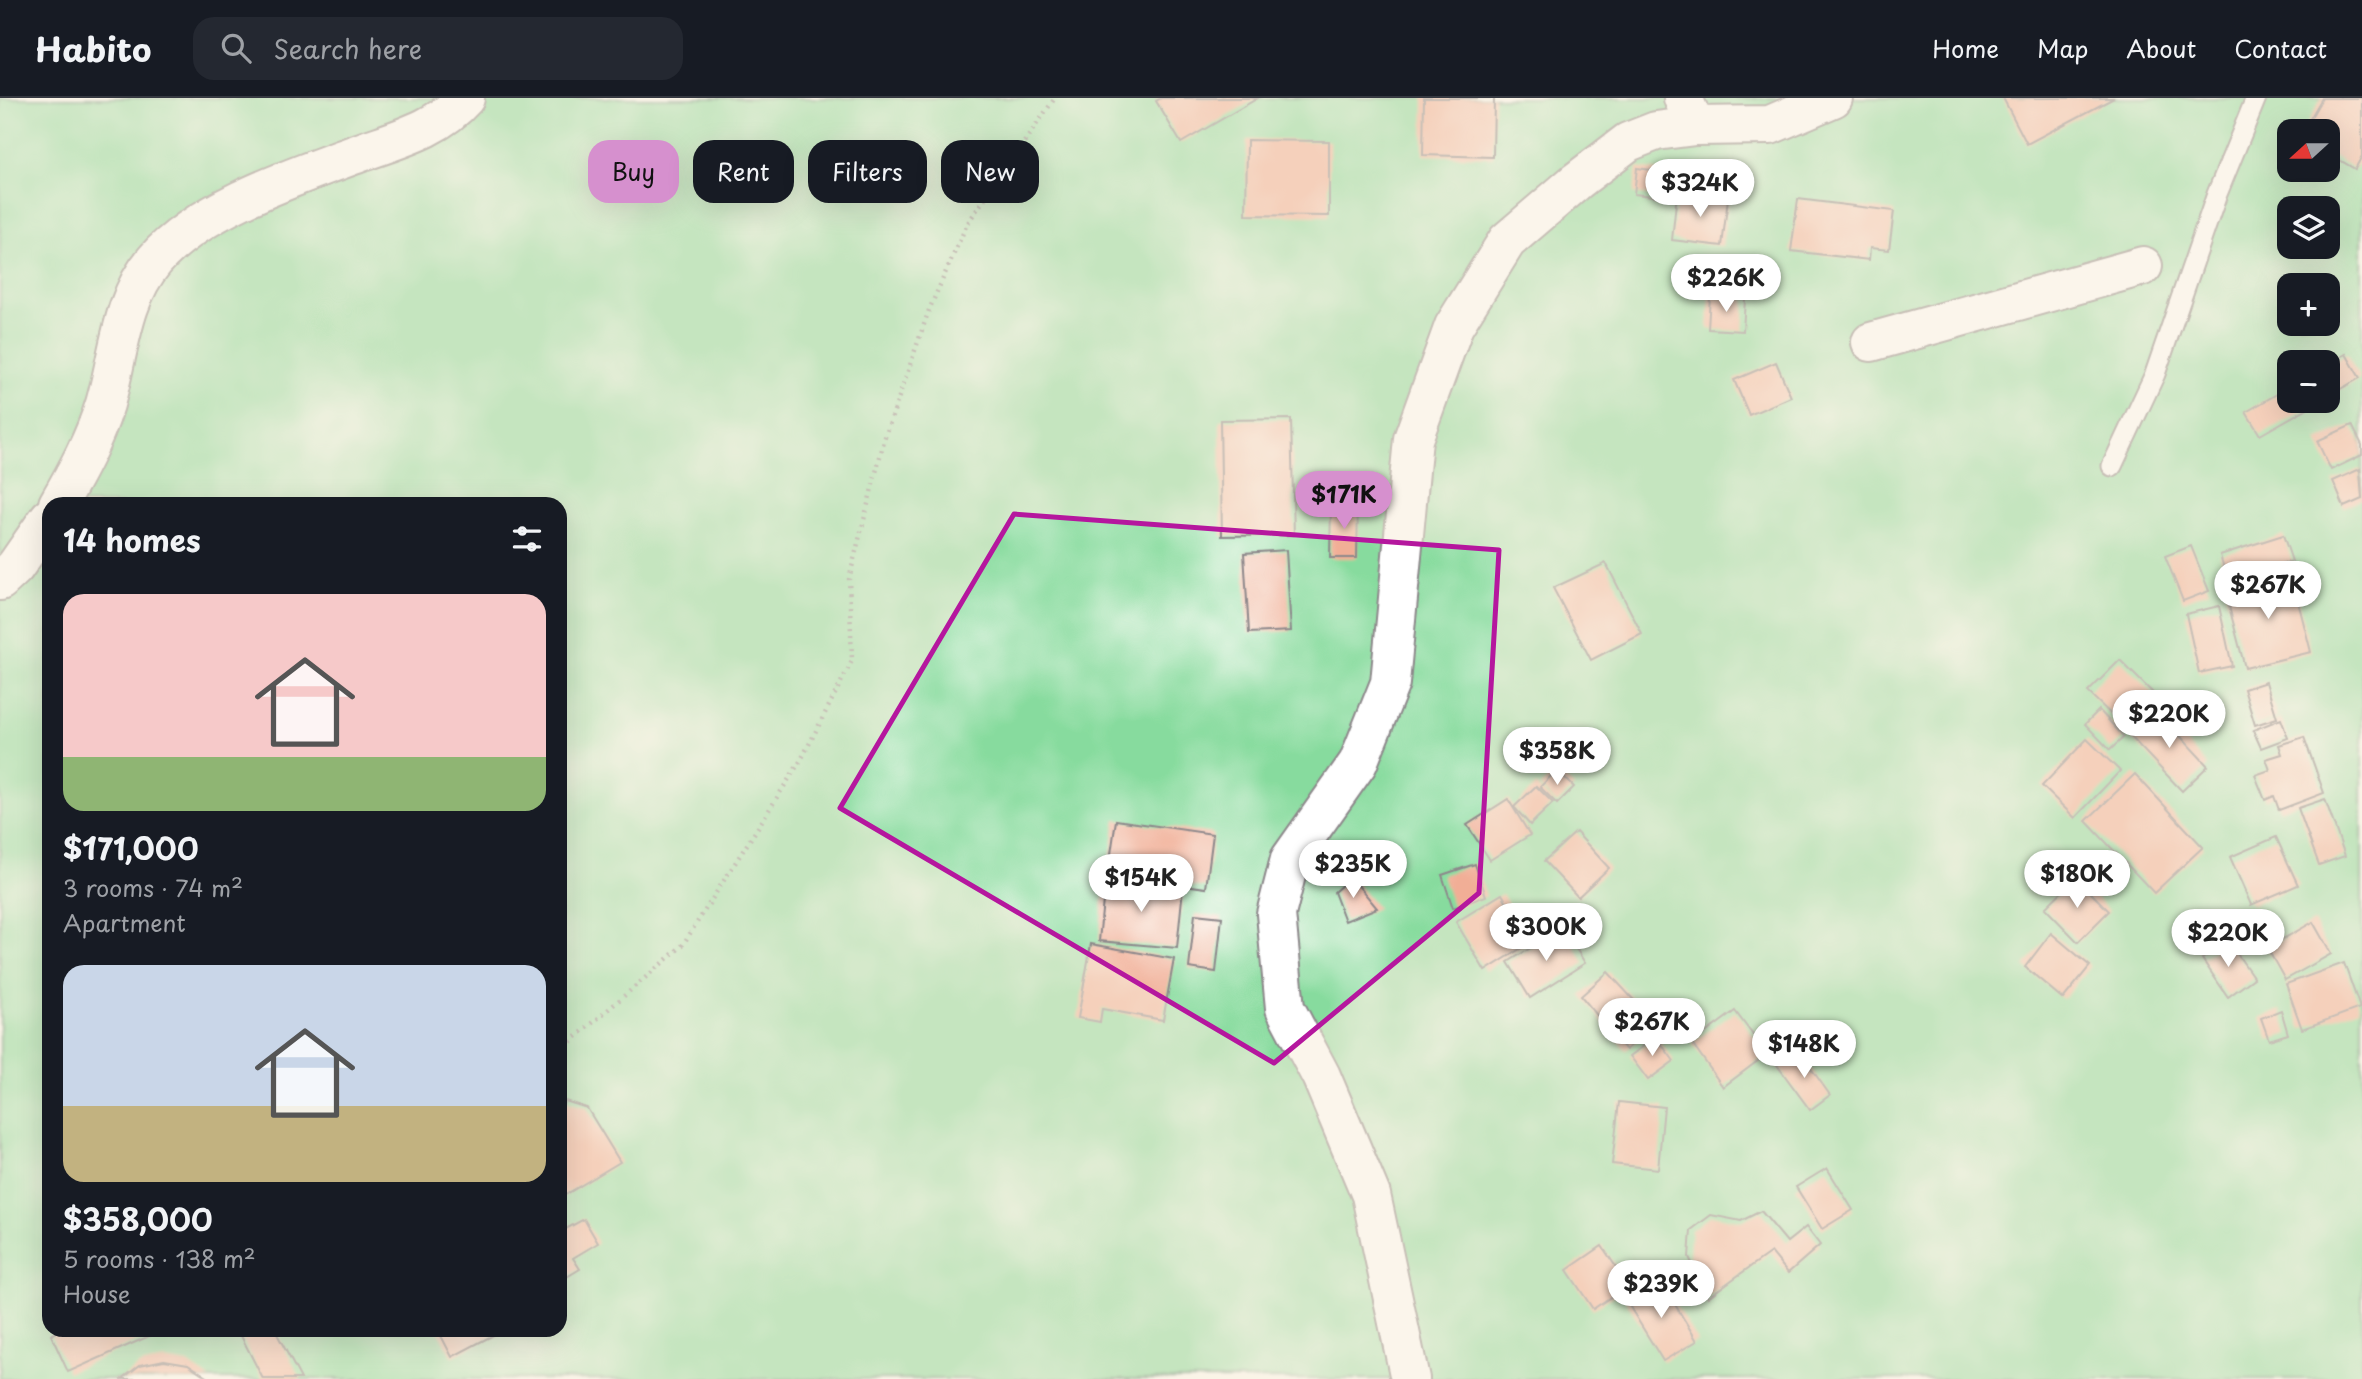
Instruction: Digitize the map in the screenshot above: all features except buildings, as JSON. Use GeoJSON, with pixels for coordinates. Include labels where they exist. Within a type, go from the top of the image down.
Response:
{"type":"FeatureCollection","features":[{"type":"Feature","properties":{"kind":"street"},"geometry":{"type":"LineString","coordinates":[[62,497],[87,453],[104,404],[136,284],[155,259],[197,222],[302,174],[422,131],[450,115],[465,98]]}},
{"type":"Feature","properties":{"kind":"street"},"geometry":{"type":"LineString","coordinates":[[1410,1379],[1371,1195],[1321,1076],[1285,1009],[1276,914],[1290,859],[1358,763],[1390,683],[1413,439],[1454,326],[1507,241],[1567,190],[1628,142],[1656,131],[1689,112],[1770,125],[1833,98]]}},
{"type":"Feature","properties":{"kind":"street"},"geometry":{"type":"LineString","coordinates":[[1871,342],[2143,266]]}},
{"type":"Feature","properties":{"kind":"street"},"geometry":{"type":"LineString","coordinates":[[0,581],[15,567],[42,527]]}},
{"type":"Feature","properties":{"kind":"lane"},"geometry":{"type":"LineString","coordinates":[[2112,466],[2155,374],[2217,194],[2256,98]]}},
{"type":"Feature","properties":{"kind":"path"},"geometry":{"type":"LineString","coordinates":[[567,1045],[682,946],[801,760],[852,661],[849,579],[884,437],[929,310],[967,224],[1055,98]]}},
{"type":"Feature","properties":{"kind":"highlighted area"},"geometry":{"type":"Polygon","coordinates":[[[1014,514],[1499,550],[1479,893],[1274,1063],[840,808],[1014,514]]]}},
{"type":"Feature","properties":{"kind":"green space"},"geometry":{"type":"Polygon","coordinates":[[[0,98],[2362,98],[2362,1379],[0,1379],[0,98]]]}}]}
